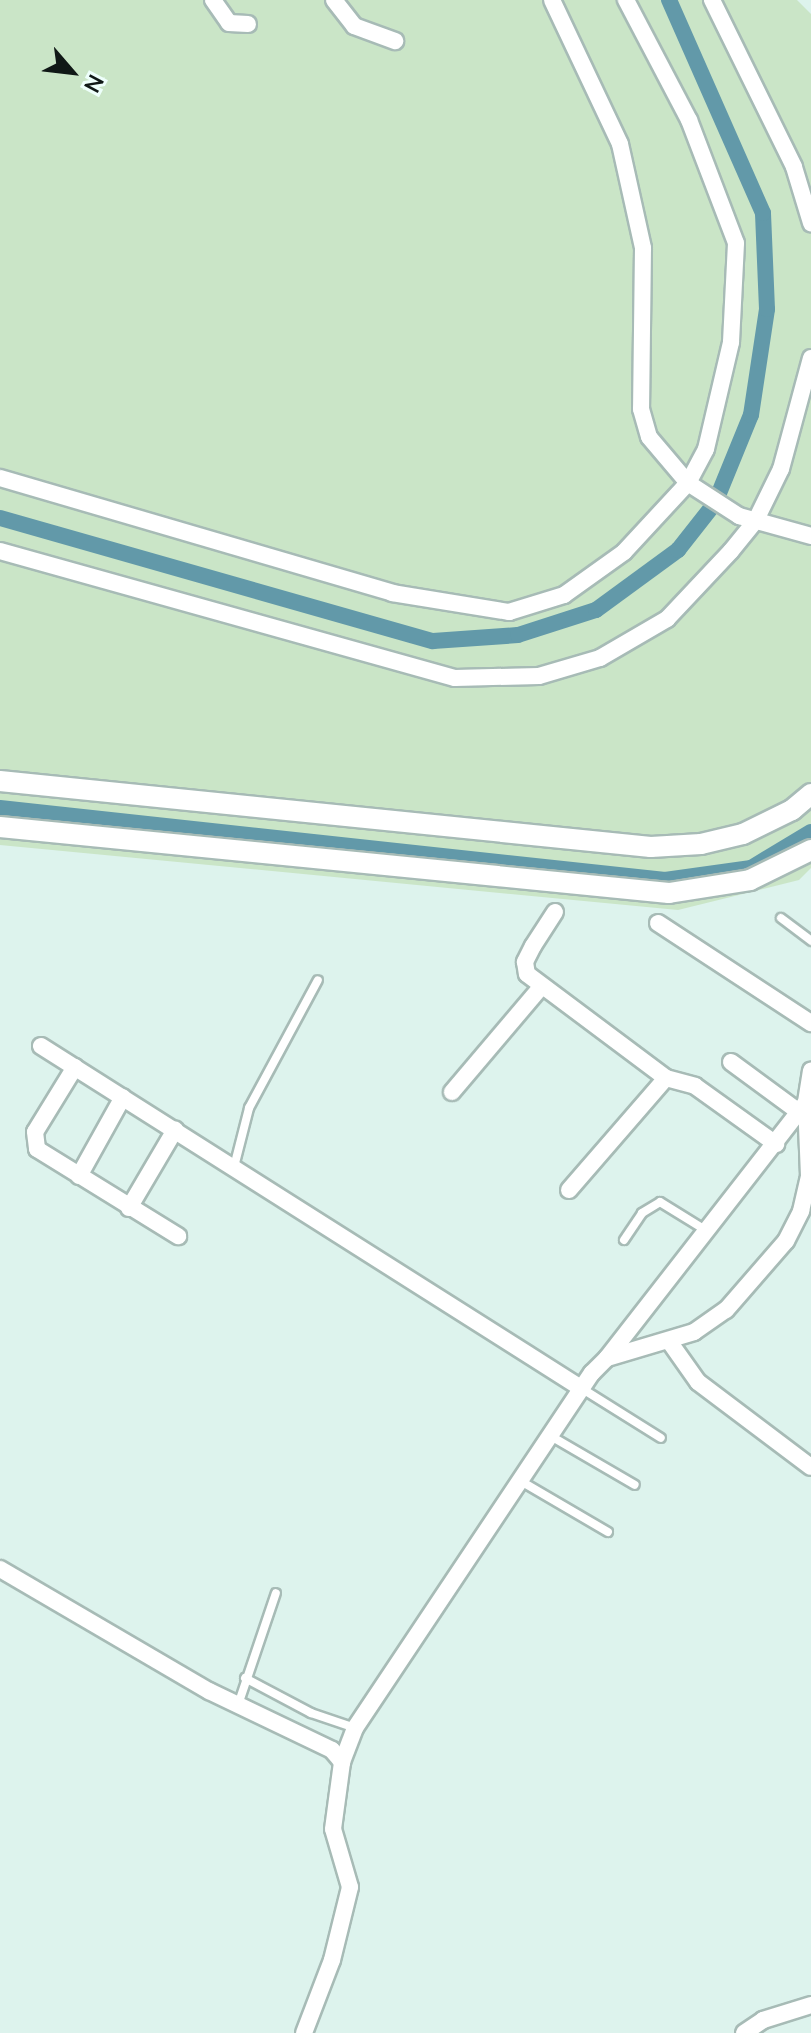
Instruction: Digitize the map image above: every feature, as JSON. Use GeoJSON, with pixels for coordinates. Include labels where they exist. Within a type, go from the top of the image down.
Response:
{"type":"FeatureCollection","features":[{"type":"Feature","properties":{"kind":"street"},"geometry":{"type":"LineString","coordinates":[[213,0],[229,23],[248,24]]}},
{"type":"Feature","properties":{"kind":"street"},"geometry":{"type":"LineString","coordinates":[[334,0],[354,26],[395,41]]}},
{"type":"Feature","properties":{"kind":"street"},"geometry":{"type":"LineString","coordinates":[[552,0],[620,144],[643,248],[641,409],[649,437],[692,486],[739,516],[811,536]]}},
{"type":"Feature","properties":{"kind":"street"},"geometry":{"type":"LineString","coordinates":[[0,478],[392,593],[509,612],[564,595],[624,552],[692,486],[706,449],[723,392],[731,342],[736,243],[689,120],[626,0]]}},
{"type":"Feature","properties":{"kind":"street"},"geometry":{"type":"LineString","coordinates":[[715,3],[794,167],[811,223]]}},
{"type":"Feature","properties":{"kind":"street"},"geometry":{"type":"LineString","coordinates":[[0,551],[455,678],[539,676],[600,658],[667,619],[756,520],[781,469],[811,358]]}},
{"type":"Feature","properties":{"kind":"street"},"geometry":{"type":"LineString","coordinates":[[0,781],[651,847],[701,844],[743,834],[792,810],[811,794]]}},
{"type":"Feature","properties":{"kind":"street"},"geometry":{"type":"LineString","coordinates":[[0,827],[669,893],[750,880],[811,850]]}},
{"type":"Feature","properties":{"kind":"street"},"geometry":{"type":"LineString","coordinates":[[555,912],[525,962],[527,974],[666,1078],[695,1086],[776,1144]]}},
{"type":"Feature","properties":{"kind":"street"},"geometry":{"type":"LineString","coordinates":[[658,923],[811,1023]]}},
{"type":"Feature","properties":{"kind":"street"},"geometry":{"type":"LineString","coordinates":[[452,1092],[541,987]]}},
{"type":"Feature","properties":{"kind":"street"},"geometry":{"type":"LineString","coordinates":[[41,1046],[581,1388]]}},
{"type":"Feature","properties":{"kind":"street"},"geometry":{"type":"LineString","coordinates":[[731,1062],[802,1107]]}},
{"type":"Feature","properties":{"kind":"street"},"geometry":{"type":"LineString","coordinates":[[75,1067],[33,1142],[79,1176],[178,1236]]}},
{"type":"Feature","properties":{"kind":"street"},"geometry":{"type":"LineString","coordinates":[[607,1358],[669,1341],[726,1310],[786,1241],[801,1211],[809,1176],[802,1107],[811,1070]]}},
{"type":"Feature","properties":{"kind":"street"},"geometry":{"type":"LineString","coordinates":[[569,1190],[666,1078]]}},
{"type":"Feature","properties":{"kind":"street"},"geometry":{"type":"LineString","coordinates":[[79,1176],[123,1097]]}},
{"type":"Feature","properties":{"kind":"street"},"geometry":{"type":"LineString","coordinates":[[304,2033],[332,1960],[350,1887],[333,1829],[342,1762],[355,1728],[581,1388],[776,1144],[802,1107]]}},
{"type":"Feature","properties":{"kind":"street"},"geometry":{"type":"LineString","coordinates":[[129,1208],[175,1130]]}},
{"type":"Feature","properties":{"kind":"street"},"geometry":{"type":"LineString","coordinates":[[669,1341],[698,1382],[811,1467]]}},
{"type":"Feature","properties":{"kind":"street"},"geometry":{"type":"LineString","coordinates":[[0,1569],[237,1706],[332,1750],[342,1762]]}},
{"type":"Feature","properties":{"kind":"street"},"geometry":{"type":"LineString","coordinates":[[744,2033],[763,2020],[811,2005]]}},
{"type":"Feature","properties":{"kind":"lane"},"geometry":{"type":"LineString","coordinates":[[781,918],[811,941]]}},
{"type":"Feature","properties":{"kind":"lane"},"geometry":{"type":"LineString","coordinates":[[234,1167],[249,1108],[318,980]]}},
{"type":"Feature","properties":{"kind":"lane"},"geometry":{"type":"LineString","coordinates":[[624,1240],[642,1213],[660,1202],[707,1231]]}},
{"type":"Feature","properties":{"kind":"lane"},"geometry":{"type":"LineString","coordinates":[[581,1388],[661,1438]]}},
{"type":"Feature","properties":{"kind":"lane"},"geometry":{"type":"LineString","coordinates":[[549,1435],[635,1485]]}},
{"type":"Feature","properties":{"kind":"lane"},"geometry":{"type":"LineString","coordinates":[[518,1480],[608,1532]]}},
{"type":"Feature","properties":{"kind":"lane"},"geometry":{"type":"LineString","coordinates":[[237,1706],[276,1593]]}},
{"type":"Feature","properties":{"kind":"lane"},"geometry":{"type":"LineString","coordinates":[[245,1678],[311,1713],[355,1728]]}},
{"type":"Feature","properties":{"kind":"green space"},"geometry":{"type":"Polygon","coordinates":[[[0,0],[797,0],[811,14],[811,868],[799,880],[678,910],[0,845],[0,0]]]}},
{"type":"Feature","properties":{"kind":"waterway"},"geometry":{"type":"LineString","coordinates":[[0,518],[433,641],[518,635],[596,610],[678,550],[715,503],[751,415],[767,309],[763,213],[669,0]]}},
{"type":"Feature","properties":{"kind":"waterway"},"geometry":{"type":"LineString","coordinates":[[0,808],[665,880],[751,868],[811,832]]}}]}
